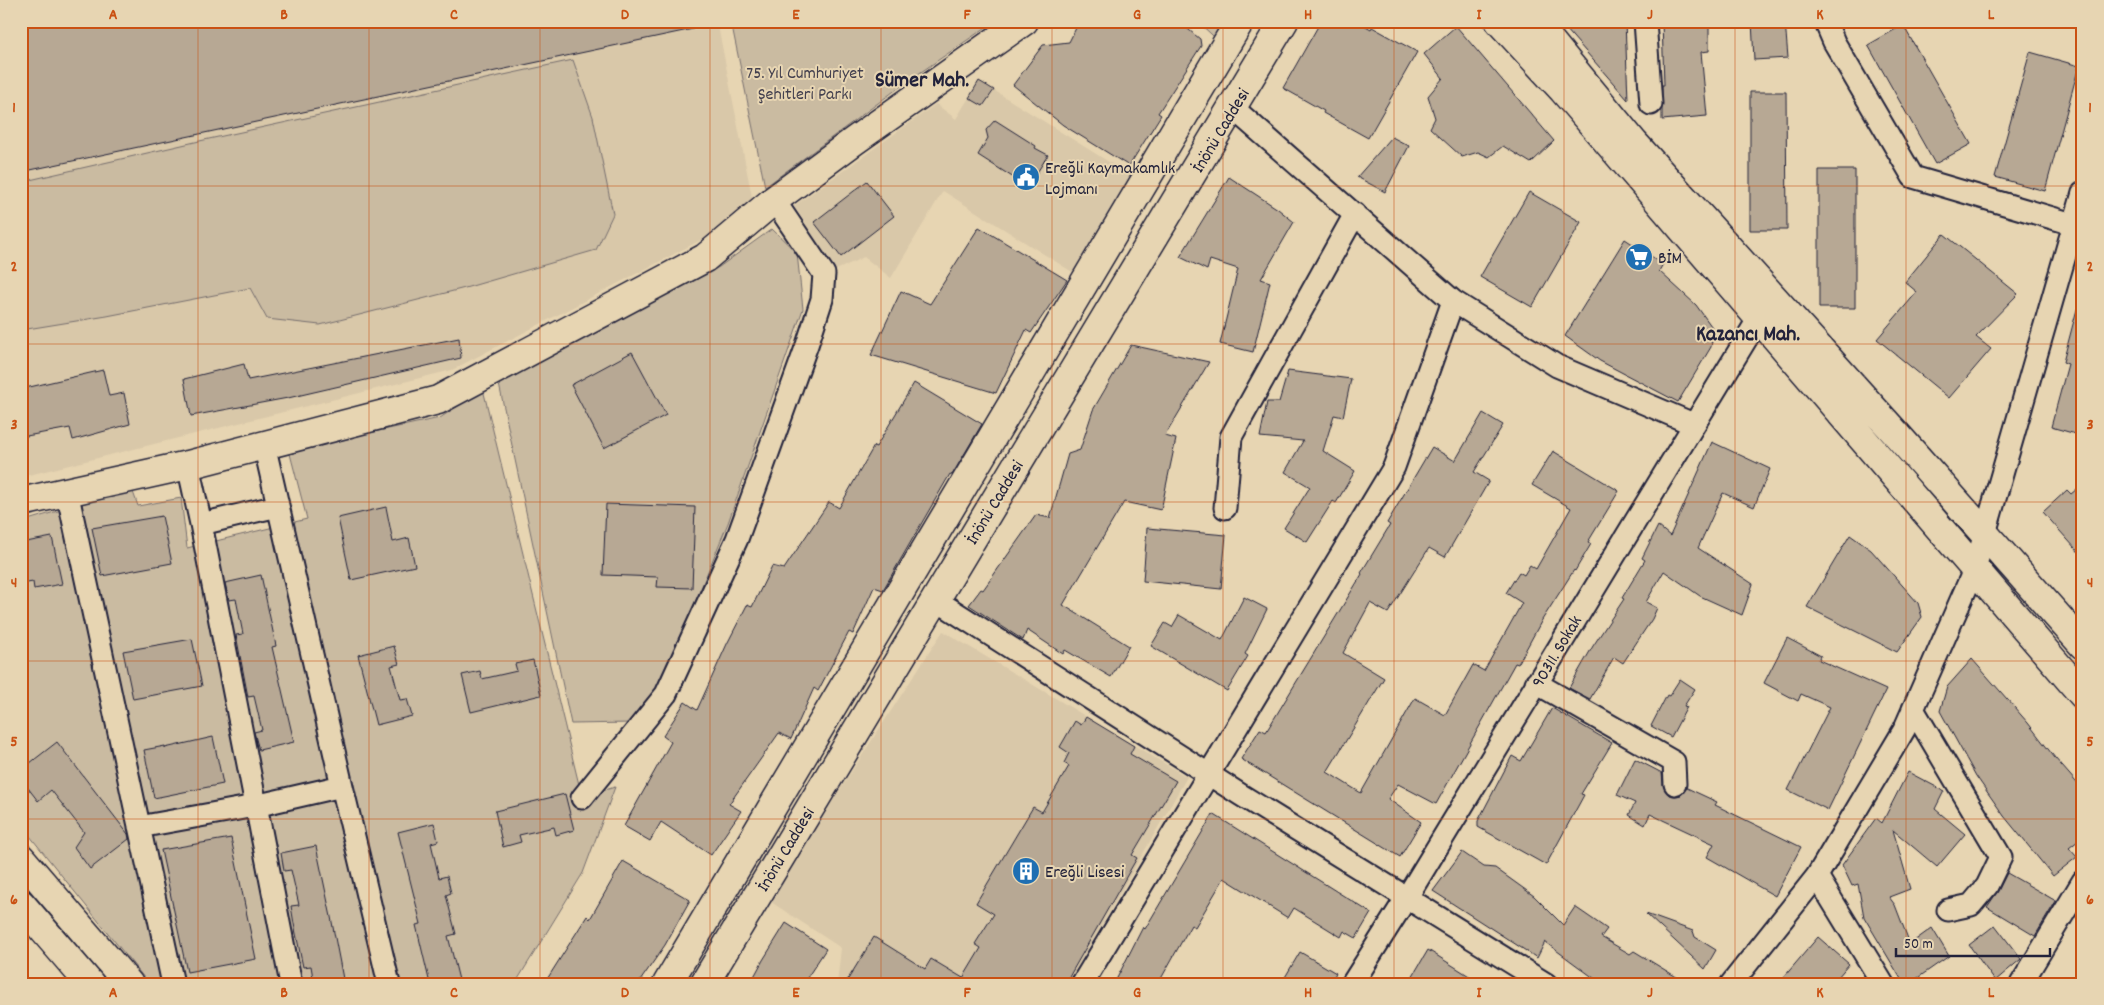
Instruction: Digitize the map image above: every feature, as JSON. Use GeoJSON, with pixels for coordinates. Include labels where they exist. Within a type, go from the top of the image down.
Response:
{"type":"FeatureCollection","features":[{"type":"Feature","properties":{"kind":"main road"},"geometry":{"type":"LineString","coordinates":[[21,502],[188,465],[438,400],[705,258],[774,200],[1024,21]]}},
{"type":"Feature","properties":{"kind":"main road"},"geometry":{"type":"LineString","coordinates":[[667,984],[1240,21]]}},
{"type":"Feature","properties":{"kind":"main road","name":"İnönü Caddesi"},"geometry":{"type":"LineString","coordinates":[[704,984],[1284,21]]}},
{"type":"Feature","properties":{"kind":"main road"},"geometry":{"type":"LineString","coordinates":[[1499,21],[1563,90],[2083,695]]}},
{"type":"Feature","properties":{"kind":"main road"},"geometry":{"type":"LineString","coordinates":[[1534,21],[1634,143],[2083,645]]}},
{"type":"Feature","properties":{"kind":"main road"},"geometry":{"type":"LineString","coordinates":[[21,858],[129,984]]}},
{"type":"Feature","properties":{"kind":"main road"},"geometry":{"type":"LineString","coordinates":[[21,904],[90,984]]}},
{"type":"Feature","properties":{"kind":"street"},"geometry":{"type":"LineString","coordinates":[[1645,21],[1651,104]]}},
{"type":"Feature","properties":{"kind":"street"},"geometry":{"type":"LineString","coordinates":[[1824,21],[1834,42],[1913,177],[2078,225]]}},
{"type":"Feature","properties":{"kind":"street"},"geometry":{"type":"LineString","coordinates":[[1233,108],[1453,302],[1557,366],[1693,424]]}},
{"type":"Feature","properties":{"kind":"street"},"geometry":{"type":"LineString","coordinates":[[1731,984],[1817,876],[1904,730],[1913,710],[1975,568],[2078,225],[2083,193]]}},
{"type":"Feature","properties":{"kind":"street"},"geometry":{"type":"LineString","coordinates":[[582,798],[666,694],[737,539],[808,345],[822,299],[824,274],[774,200]]}},
{"type":"Feature","properties":{"kind":"street"},"geometry":{"type":"LineString","coordinates":[[1225,508],[1231,437],[1355,214]]}},
{"type":"Feature","properties":{"kind":"street"},"geometry":{"type":"LineString","coordinates":[[1082,984],[1394,467],[1453,302]]}},
{"type":"Feature","properties":{"kind":"street","name":"90311. Sokak"},"geometry":{"type":"LineString","coordinates":[[1352,984],[1407,898],[1759,318]]}},
{"type":"Feature","properties":{"kind":"street"},"geometry":{"type":"LineString","coordinates":[[264,444],[342,786],[390,984]]}},
{"type":"Feature","properties":{"kind":"street"},"geometry":{"type":"LineString","coordinates":[[188,465],[291,984]]}},
{"type":"Feature","properties":{"kind":"street"},"geometry":{"type":"LineString","coordinates":[[67,491],[173,984]]}},
{"type":"Feature","properties":{"kind":"street"},"geometry":{"type":"LineString","coordinates":[[201,524],[278,506]]}},
{"type":"Feature","properties":{"kind":"street"},"geometry":{"type":"LineString","coordinates":[[936,600],[1208,774],[1546,984]]}},
{"type":"Feature","properties":{"kind":"street"},"geometry":{"type":"LineString","coordinates":[[1536,683],[1674,762],[1675,784]]}},
{"type":"Feature","properties":{"kind":"street"},"geometry":{"type":"LineString","coordinates":[[1913,710],[2001,858],[1987,886],[1971,905],[1948,910]]}},
{"type":"Feature","properties":{"kind":"street"},"geometry":{"type":"LineString","coordinates":[[139,827],[255,806],[342,786]]}},
{"type":"Feature","properties":{"kind":"street"},"geometry":{"type":"LineString","coordinates":[[1817,876],[1884,984]]}},
{"type":"Feature","properties":{"kind":"street"},"geometry":{"type":"LineString","coordinates":[[2022,984],[2083,881]]}},
{"type":"Feature","properties":{"kind":"shaded area"},"geometry":{"type":"Polygon","coordinates":[[[21,21],[717,21],[753,202],[720,230],[452,370],[21,477],[21,21]]]}},
{"type":"Feature","properties":{"kind":"shaded area"},"geometry":{"type":"Polygon","coordinates":[[[979,81],[1133,177],[1074,273],[943,191],[891,278],[864,257],[836,270],[794,206],[936,104],[956,119],[979,81]]]}},
{"type":"Feature","properties":{"kind":"shaded area"},"geometry":{"type":"Polygon","coordinates":[[[943,631],[1187,777],[1068,984],[837,984],[841,948],[768,900],[943,631]]]}},
{"type":"Feature","properties":{"kind":"green space","name":"75. Yıl Cumhuriyet Şehitleri Parkı"},"geometry":{"type":"Polygon","coordinates":[[[731,21],[995,21],[905,83],[765,187],[731,21]]]}},
{"type":"Feature","properties":{"kind":"green space"},"geometry":{"type":"Polygon","coordinates":[[[1197,21],[1240,21],[1225,47],[1197,21]]]}},
{"type":"Feature","properties":{"kind":"green space"},"geometry":{"type":"Polygon","coordinates":[[[573,60],[593,117],[613,214],[596,250],[465,288],[320,325],[267,319],[250,288],[107,316],[21,330],[21,182],[195,142],[573,60]]]}},
{"type":"Feature","properties":{"kind":"green space"},"geometry":{"type":"Polygon","coordinates":[[[772,229],[797,253],[803,309],[728,523],[660,687],[631,723],[571,724],[499,384],[719,267],[772,229]]]}},
{"type":"Feature","properties":{"kind":"green space"},"geometry":{"type":"Polygon","coordinates":[[[483,389],[582,797],[615,787],[583,873],[515,984],[149,984],[21,825],[21,522],[132,489],[138,506],[181,498],[187,548],[307,519],[289,450],[440,418],[483,389]]]}},
{"type":"Feature","properties":{"kind":"building"},"geometry":{"type":"Polygon","coordinates":[[[21,21],[693,21],[693,29],[21,172],[21,21]]]}},
{"type":"Feature","properties":{"kind":"building"},"geometry":{"type":"Polygon","coordinates":[[[1086,21],[1178,21],[1200,39],[1201,46],[1158,113],[1161,115],[1129,166],[1063,125],[1013,85],[1043,45],[1069,42],[1077,26],[1086,21]]]}},
{"type":"Feature","properties":{"kind":"building"},"geometry":{"type":"Polygon","coordinates":[[[1321,21],[1357,21],[1371,29],[1372,27],[1417,52],[1368,138],[1283,88],[1321,21]]]}},
{"type":"Feature","properties":{"kind":"building"},"geometry":{"type":"Polygon","coordinates":[[[1559,21],[1625,21],[1628,100],[1559,21]]]}},
{"type":"Feature","properties":{"kind":"building"},"geometry":{"type":"Polygon","coordinates":[[[1662,21],[1709,21],[1709,51],[1701,52],[1707,116],[1662,120],[1662,85],[1664,85],[1662,21]]]}},
{"type":"Feature","properties":{"kind":"building"},"geometry":{"type":"Polygon","coordinates":[[[1752,21],[1785,21],[1788,58],[1754,60],[1752,21]]]}},
{"type":"Feature","properties":{"kind":"building"},"geometry":{"type":"Polygon","coordinates":[[[1903,25],[1971,144],[1935,164],[1868,45],[1903,25]]]}},
{"type":"Feature","properties":{"kind":"building"},"geometry":{"type":"Polygon","coordinates":[[[1456,26],[1554,141],[1531,163],[1503,146],[1489,157],[1478,152],[1462,157],[1430,128],[1435,118],[1428,96],[1443,78],[1424,54],[1456,26]]]}},
{"type":"Feature","properties":{"kind":"building"},"geometry":{"type":"Polygon","coordinates":[[[2030,52],[2079,66],[2045,191],[1995,177],[2030,52]]]}},
{"type":"Feature","properties":{"kind":"building"},"geometry":{"type":"Polygon","coordinates":[[[979,81],[994,90],[983,106],[969,98],[979,81]]]}},
{"type":"Feature","properties":{"kind":"building"},"geometry":{"type":"Polygon","coordinates":[[[1750,92],[1786,92],[1787,230],[1750,230],[1750,92]]]}},
{"type":"Feature","properties":{"kind":"building","name":"Ereğli Kaymakamlık Lojmanı"},"geometry":{"type":"Polygon","coordinates":[[[995,120],[1048,155],[1028,187],[978,155],[988,138],[986,130],[995,120]]]}},
{"type":"Feature","properties":{"kind":"building"},"geometry":{"type":"Polygon","coordinates":[[[1392,137],[1409,146],[1385,192],[1357,177],[1392,137]]]}},
{"type":"Feature","properties":{"kind":"building"},"geometry":{"type":"Polygon","coordinates":[[[1819,170],[1855,170],[1855,308],[1819,308],[1819,170]]]}},
{"type":"Feature","properties":{"kind":"building"},"geometry":{"type":"Polygon","coordinates":[[[1229,177],[1278,209],[1294,222],[1261,279],[1270,282],[1253,352],[1220,344],[1238,269],[1210,260],[1207,270],[1180,257],[1229,177]]]}},
{"type":"Feature","properties":{"kind":"building"},"geometry":{"type":"Polygon","coordinates":[[[867,181],[894,216],[841,257],[814,222],[867,181]]]}},
{"type":"Feature","properties":{"kind":"building"},"geometry":{"type":"Polygon","coordinates":[[[1529,192],[1581,222],[1532,307],[1480,277],[1529,192]]]}},
{"type":"Feature","properties":{"kind":"building"},"geometry":{"type":"Polygon","coordinates":[[[979,227],[1067,280],[1031,333],[1026,330],[996,393],[871,355],[901,291],[930,304],[979,227]]]}},
{"type":"Feature","properties":{"kind":"building"},"geometry":{"type":"Polygon","coordinates":[[[1944,234],[2018,294],[1976,337],[1991,349],[1949,398],[1877,339],[1917,292],[1905,282],[1944,234]]]}},
{"type":"Feature","properties":{"kind":"building"},"geometry":{"type":"Polygon","coordinates":[[[1625,239],[1663,264],[1659,271],[1696,305],[1714,330],[1711,347],[1678,402],[1600,361],[1565,336],[1625,239]]]}},
{"type":"Feature","properties":{"kind":"building"},"geometry":{"type":"Polygon","coordinates":[[[2077,309],[2083,310],[2083,436],[2051,427],[2068,364],[2063,362],[2077,309]]]}},
{"type":"Feature","properties":{"kind":"building"},"geometry":{"type":"Polygon","coordinates":[[[459,338],[461,358],[288,398],[191,416],[184,379],[244,364],[248,380],[459,338]]]}},
{"type":"Feature","properties":{"kind":"building"},"geometry":{"type":"Polygon","coordinates":[[[1131,345],[1209,362],[1165,436],[1176,439],[1161,510],[1124,502],[1063,605],[1129,646],[1111,677],[1065,650],[1063,654],[1027,630],[1023,640],[969,605],[981,589],[983,590],[1036,515],[1050,518],[1068,454],[1080,450],[1093,410],[1131,345]]]}},
{"type":"Feature","properties":{"kind":"building"},"geometry":{"type":"Polygon","coordinates":[[[632,352],[666,415],[604,448],[571,385],[632,352]]]}},
{"type":"Feature","properties":{"kind":"building"},"geometry":{"type":"Polygon","coordinates":[[[103,370],[109,396],[124,393],[130,424],[73,440],[70,428],[21,437],[21,389],[103,370]]]}},
{"type":"Feature","properties":{"kind":"building"},"geometry":{"type":"Polygon","coordinates":[[[1288,371],[1351,379],[1343,417],[1334,415],[1323,451],[1355,471],[1336,503],[1333,501],[1307,542],[1284,528],[1310,487],[1285,472],[1303,441],[1260,437],[1267,402],[1279,402],[1288,371]]]}},
{"type":"Feature","properties":{"kind":"building"},"geometry":{"type":"Polygon","coordinates":[[[914,383],[982,424],[952,475],[950,474],[883,590],[874,587],[853,634],[849,632],[818,691],[814,688],[791,739],[779,733],[729,804],[741,811],[711,855],[661,822],[650,841],[624,826],[671,742],[663,736],[685,702],[697,710],[747,605],[752,607],[772,566],[784,569],[829,502],[839,508],[874,446],[876,447],[914,383]]]}},
{"type":"Feature","properties":{"kind":"building"},"geometry":{"type":"Polygon","coordinates":[[[1483,413],[1503,425],[1474,472],[1489,481],[1445,557],[1429,548],[1388,613],[1370,603],[1343,653],[1384,678],[1327,772],[1361,793],[1415,698],[1445,715],[1473,665],[1484,671],[1522,603],[1506,593],[1519,572],[1524,575],[1530,565],[1536,569],[1571,508],[1532,485],[1553,451],[1619,491],[1588,542],[1591,544],[1575,571],[1542,620],[1518,664],[1515,663],[1436,804],[1398,784],[1388,799],[1421,822],[1400,857],[1241,759],[1260,729],[1266,732],[1362,574],[1390,525],[1387,523],[1432,447],[1455,461],[1483,413]]]}},
{"type":"Feature","properties":{"kind":"building"},"geometry":{"type":"Polygon","coordinates":[[[1712,442],[1770,469],[1754,507],[1723,493],[1698,548],[1753,584],[1742,615],[1700,596],[1664,571],[1646,602],[1657,608],[1652,619],[1623,663],[1614,657],[1590,699],[1569,688],[1593,646],[1624,599],[1622,598],[1645,560],[1642,558],[1658,526],[1670,536],[1712,442]]]}},
{"type":"Feature","properties":{"kind":"building"},"geometry":{"type":"Polygon","coordinates":[[[2083,484],[2083,557],[2043,512],[2067,490],[2071,494],[2083,484]]]}},
{"type":"Feature","properties":{"kind":"building"},"geometry":{"type":"Polygon","coordinates":[[[606,504],[695,507],[692,588],[657,587],[658,577],[603,575],[606,504]]]}},
{"type":"Feature","properties":{"kind":"building"},"geometry":{"type":"Polygon","coordinates":[[[386,507],[393,542],[409,538],[415,566],[351,580],[338,518],[386,507]]]}},
{"type":"Feature","properties":{"kind":"building"},"geometry":{"type":"Polygon","coordinates":[[[162,516],[172,563],[102,576],[92,528],[162,516]]]}},
{"type":"Feature","properties":{"kind":"building"},"geometry":{"type":"Polygon","coordinates":[[[1147,528],[1226,535],[1221,589],[1143,581],[1147,528]]]}},
{"type":"Feature","properties":{"kind":"building"},"geometry":{"type":"Polygon","coordinates":[[[1850,535],[1871,550],[1918,603],[1922,617],[1897,652],[1807,607],[1850,535]]]}},
{"type":"Feature","properties":{"kind":"building"},"geometry":{"type":"Polygon","coordinates":[[[52,537],[62,584],[34,589],[33,582],[21,584],[21,543],[52,537]]]}},
{"type":"Feature","properties":{"kind":"building"},"geometry":{"type":"Polygon","coordinates":[[[261,575],[276,646],[272,647],[294,742],[259,750],[254,732],[262,730],[254,696],[248,697],[236,635],[243,634],[236,599],[229,600],[225,583],[261,575]]]}},
{"type":"Feature","properties":{"kind":"building"},"geometry":{"type":"Polygon","coordinates":[[[1244,597],[1267,609],[1245,654],[1248,656],[1227,691],[1151,646],[1165,623],[1172,627],[1179,615],[1222,640],[1244,597]]]}},
{"type":"Feature","properties":{"kind":"building"},"geometry":{"type":"Polygon","coordinates":[[[1787,638],[1821,656],[1819,660],[1886,690],[1828,810],[1788,790],[1830,707],[1801,694],[1798,701],[1764,683],[1787,638]]]}},
{"type":"Feature","properties":{"kind":"building"},"geometry":{"type":"Polygon","coordinates":[[[192,639],[202,686],[133,699],[123,651],[192,639]]]}},
{"type":"Feature","properties":{"kind":"building"},"geometry":{"type":"Polygon","coordinates":[[[394,646],[399,664],[391,666],[400,700],[407,699],[412,716],[376,725],[358,655],[394,646]]]}},
{"type":"Feature","properties":{"kind":"building"},"geometry":{"type":"Polygon","coordinates":[[[1972,659],[2083,790],[2083,837],[2069,848],[2077,857],[2053,876],[2004,816],[1976,776],[1940,711],[1947,687],[1972,659]]]}},
{"type":"Feature","properties":{"kind":"building"},"geometry":{"type":"Polygon","coordinates":[[[533,660],[541,695],[471,712],[462,675],[480,671],[482,679],[517,671],[515,664],[533,660]]]}},
{"type":"Feature","properties":{"kind":"building"},"geometry":{"type":"Polygon","coordinates":[[[1680,679],[1695,689],[1684,706],[1687,707],[1671,737],[1651,726],[1667,695],[1669,696],[1680,679]]]}},
{"type":"Feature","properties":{"kind":"building"},"geometry":{"type":"Polygon","coordinates":[[[1552,708],[1612,743],[1581,794],[1584,795],[1546,865],[1478,827],[1478,821],[1512,756],[1521,761],[1552,708]]]}},
{"type":"Feature","properties":{"kind":"building"},"geometry":{"type":"Polygon","coordinates":[[[1086,717],[1134,746],[1130,754],[1176,781],[1132,855],[1137,858],[1065,984],[845,984],[874,937],[925,969],[931,959],[963,978],[981,948],[975,944],[994,914],[976,903],[1033,807],[1042,812],[1069,766],[1064,763],[1069,753],[1060,747],[1075,721],[1081,725],[1086,717]]]}},
{"type":"Feature","properties":{"kind":"building"},"geometry":{"type":"Polygon","coordinates":[[[213,737],[223,784],[154,798],[144,750],[165,746],[165,748],[213,737]]]}},
{"type":"Feature","properties":{"kind":"building"},"geometry":{"type":"Polygon","coordinates":[[[57,742],[128,834],[129,839],[90,869],[74,847],[84,832],[51,790],[38,801],[21,779],[21,770],[57,742]]]}},
{"type":"Feature","properties":{"kind":"building"},"geometry":{"type":"Polygon","coordinates":[[[1635,759],[1662,773],[1663,785],[1669,795],[1681,795],[1687,788],[1717,802],[1715,805],[1801,847],[1775,896],[1707,857],[1714,844],[1650,814],[1645,825],[1629,815],[1635,803],[1617,795],[1635,759]]]}},
{"type":"Feature","properties":{"kind":"building"},"geometry":{"type":"Polygon","coordinates":[[[1908,772],[1944,791],[1935,809],[1965,834],[1937,867],[1893,830],[1910,889],[1889,897],[1895,905],[1910,944],[1932,928],[1949,956],[1909,984],[1904,984],[1864,917],[1858,884],[1852,886],[1842,865],[1876,818],[1882,823],[1908,772]]]}},
{"type":"Feature","properties":{"kind":"building"},"geometry":{"type":"Polygon","coordinates":[[[565,794],[574,830],[556,835],[554,827],[519,835],[521,842],[503,847],[495,811],[565,794]]]}},
{"type":"Feature","properties":{"kind":"building"},"geometry":{"type":"Polygon","coordinates":[[[1213,814],[1371,913],[1356,938],[1344,931],[1341,937],[1294,908],[1288,918],[1224,878],[1195,927],[1191,925],[1158,984],[1114,984],[1143,927],[1145,929],[1213,814]]]}},
{"type":"Feature","properties":{"kind":"building"},"geometry":{"type":"Polygon","coordinates":[[[434,823],[438,841],[431,843],[439,878],[447,876],[451,893],[446,895],[456,934],[448,936],[460,984],[430,984],[416,925],[421,924],[398,832],[434,823]]]}},
{"type":"Feature","properties":{"kind":"building"},"geometry":{"type":"Polygon","coordinates":[[[231,838],[256,959],[187,972],[161,850],[231,838]]]}},
{"type":"Feature","properties":{"kind":"building"},"geometry":{"type":"Polygon","coordinates":[[[316,846],[344,984],[314,984],[311,966],[303,967],[294,924],[291,906],[299,905],[291,870],[284,871],[281,853],[316,846]]]}},
{"type":"Feature","properties":{"kind":"building"},"geometry":{"type":"Polygon","coordinates":[[[1462,852],[1484,867],[1495,868],[1534,896],[1563,925],[1575,907],[1607,929],[1601,937],[1630,954],[1634,951],[1688,984],[1602,984],[1545,942],[1537,958],[1433,891],[1462,852]]]}},
{"type":"Feature","properties":{"kind":"building"},"geometry":{"type":"Polygon","coordinates":[[[623,861],[690,900],[665,945],[638,984],[544,984],[587,916],[590,919],[623,861]]]}},
{"type":"Feature","properties":{"kind":"building"},"geometry":{"type":"Polygon","coordinates":[[[2007,873],[2056,901],[2035,936],[1987,907],[2007,873]]]}},
{"type":"Feature","properties":{"kind":"building"},"geometry":{"type":"Polygon","coordinates":[[[1646,914],[1693,931],[1695,937],[1716,950],[1705,969],[1646,914]]]}},
{"type":"Feature","properties":{"kind":"building"},"geometry":{"type":"Polygon","coordinates":[[[786,923],[826,949],[803,984],[750,984],[763,960],[786,923]]]}},
{"type":"Feature","properties":{"kind":"building"},"geometry":{"type":"Polygon","coordinates":[[[1995,925],[2021,959],[1995,981],[1969,945],[1995,925]]]}},
{"type":"Feature","properties":{"kind":"building"},"geometry":{"type":"Polygon","coordinates":[[[1818,937],[1849,964],[1832,984],[1778,984],[1818,937]]]}},
{"type":"Feature","properties":{"kind":"building"},"geometry":{"type":"Polygon","coordinates":[[[1428,950],[1482,984],[1408,984],[1428,950]]]}},
{"type":"Feature","properties":{"kind":"building"},"geometry":{"type":"Polygon","coordinates":[[[1300,952],[1336,973],[1329,984],[1281,984],[1300,952]]]}},
{"type":"Feature","properties":{"kind":"place","name":"Ereğli Kaymakamlık Lojmanı"},"geometry":{"type":"Point","coordinates":[1026,177]}},
{"type":"Feature","properties":{"kind":"place","name":"BİM"},"geometry":{"type":"Point","coordinates":[1639,257]}},
{"type":"Feature","properties":{"kind":"place","name":"Ereğli Lisesi"},"geometry":{"type":"Point","coordinates":[1026,871]}},
{"type":"Feature","properties":{"kind":"district","name":"Sümer Mah."},"geometry":{"type":"Point","coordinates":[922,78]}},
{"type":"Feature","properties":{"kind":"district","name":"Kazancı Mah."},"geometry":{"type":"Point","coordinates":[1748,332]}}]}
